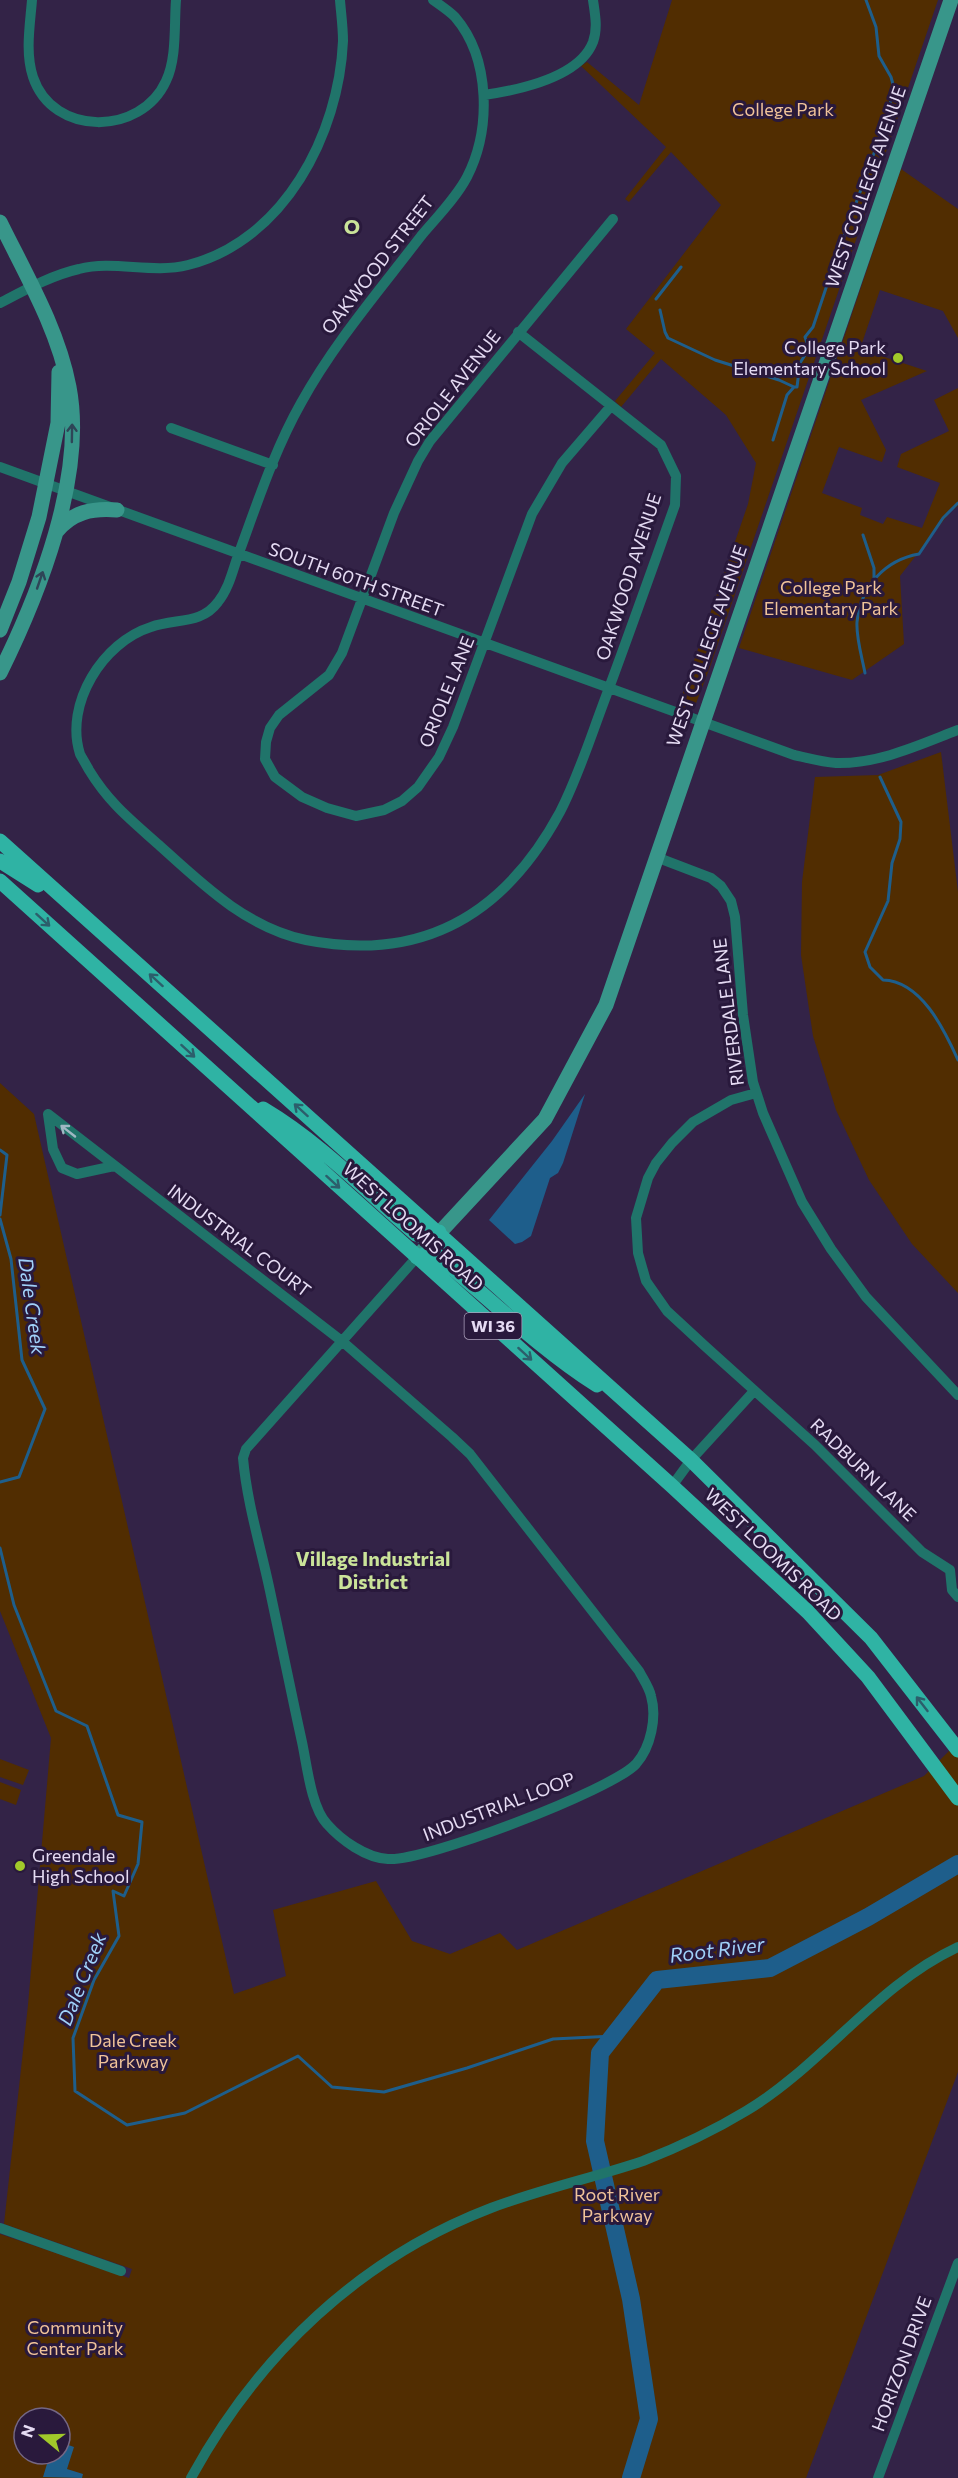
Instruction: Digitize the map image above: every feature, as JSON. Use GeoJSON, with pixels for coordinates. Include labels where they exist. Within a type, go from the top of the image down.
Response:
{"type":"FeatureCollection","features":[{"type":"Feature","properties":{"kind":"main road","name":"WEST LOOMIS ROAD"},"geometry":{"type":"LineString","coordinates":[[0,841],[691,1460],[871,1638],[958,1750]]}},
{"type":"Feature","properties":{"kind":"main road"},"geometry":{"type":"LineString","coordinates":[[0,861],[74,907]]}},
{"type":"Feature","properties":{"kind":"main road","name":"WEST LOOMIS ROAD"},"geometry":{"type":"LineString","coordinates":[[0,881],[672,1486],[808,1612],[868,1677],[958,1798]]}},
{"type":"Feature","properties":{"kind":"main road"},"geometry":{"type":"LineString","coordinates":[[233,1091],[283,1121],[344,1169],[416,1234],[423,1236],[439,1232]]}},
{"type":"Feature","properties":{"kind":"main road"},"geometry":{"type":"LineString","coordinates":[[417,1257],[428,1254],[438,1256],[512,1322],[570,1368],[640,1413]]}},
{"type":"Feature","properties":{"kind":"street"},"geometry":{"type":"LineString","coordinates":[[32,0],[29,50],[33,78],[46,100],[65,116],[85,121],[110,122],[134,116],[152,103],[167,81],[176,0]]}},
{"type":"Feature","properties":{"kind":"street"},"geometry":{"type":"LineString","coordinates":[[0,303],[32,287],[80,268],[117,267],[152,270],[188,265],[233,248],[263,225],[296,186],[320,141],[335,94],[342,41],[340,0]]}},
{"type":"Feature","properties":{"kind":"street","name":"OAKWOOD STREET"},"geometry":{"type":"LineString","coordinates":[[238,554],[297,409],[328,357],[466,178],[481,137],[484,95],[475,50],[455,17],[433,0]]}},
{"type":"Feature","properties":{"kind":"street"},"geometry":{"type":"LineString","coordinates":[[484,95],[531,87],[579,61],[593,41],[596,25],[593,0]]}},
{"type":"Feature","properties":{"kind":"street","name":"WEST COLLEGE AVENUE"},"geometry":{"type":"LineString","coordinates":[[417,1257],[545,1119],[606,1005],[951,0]]}},
{"type":"Feature","properties":{"kind":"street","name":"ORIOLE AVENUE"},"geometry":{"type":"LineString","coordinates":[[363,601],[394,513],[418,461],[450,414],[614,219]]}},
{"type":"Feature","properties":{"kind":"street"},"geometry":{"type":"LineString","coordinates":[[0,222],[48,322],[69,386],[72,412],[70,462],[54,535],[25,620],[0,672]]}},
{"type":"Feature","properties":{"kind":"street","name":"OAKWOOD AVENUE"},"geometry":{"type":"LineString","coordinates":[[238,554],[231,581],[218,603],[201,618],[151,627],[123,640],[97,667],[82,697],[76,724],[80,755],[110,801],[212,893],[251,919],[291,937],[339,947],[378,946],[418,938],[453,925],[483,907],[509,885],[538,848],[560,810],[609,688],[675,505],[676,476],[661,445],[518,333]]}},
{"type":"Feature","properties":{"kind":"street"},"geometry":{"type":"LineString","coordinates":[[0,630],[4,612],[29,552],[46,484],[58,423],[60,358]]}},
{"type":"Feature","properties":{"kind":"street","name":"ORIOLE LANE"},"geometry":{"type":"LineString","coordinates":[[363,601],[342,653],[329,675],[279,715],[270,728],[265,759],[276,777],[302,797],[327,808],[356,816],[384,810],[402,801],[418,788],[439,757],[453,727],[532,514],[562,463],[611,406]]}},
{"type":"Feature","properties":{"kind":"street"},"geometry":{"type":"LineString","coordinates":[[171,428],[273,465]]}},
{"type":"Feature","properties":{"kind":"street","name":"SOUTH 60TH STREET"},"geometry":{"type":"LineString","coordinates":[[0,467],[363,601],[794,755],[834,763],[878,759],[902,752],[958,729]]}},
{"type":"Feature","properties":{"kind":"street"},"geometry":{"type":"LineString","coordinates":[[54,535],[63,523],[80,513],[102,508],[117,510]]}},
{"type":"Feature","properties":{"kind":"street"},"geometry":{"type":"LineString","coordinates":[[4,612],[25,620]]}},
{"type":"Feature","properties":{"kind":"street","name":"RIVERDALE LANE"},"geometry":{"type":"LineString","coordinates":[[656,857],[711,878],[721,886],[730,901],[735,917],[743,1016],[756,1093],[802,1202],[831,1249],[880,1313],[958,1395]]}},
{"type":"Feature","properties":{"kind":"street","name":"RADBURN LANE"},"geometry":{"type":"LineString","coordinates":[[756,1093],[731,1100],[693,1122],[672,1143],[648,1178],[636,1218],[638,1253],[646,1281],[667,1311],[815,1445],[922,1552],[954,1570]]}},
{"type":"Feature","properties":{"kind":"street","name":"INDUSTRIAL COURT"},"geometry":{"type":"LineString","coordinates":[[114,1166],[77,1174],[62,1168],[53,1149],[48,1114],[343,1342]]}},
{"type":"Feature","properties":{"kind":"street","name":"INDUSTRIAL LOOP"},"geometry":{"type":"LineString","coordinates":[[343,1342],[470,1454],[639,1671],[651,1693],[653,1705],[651,1733],[637,1763],[612,1781],[462,1843],[410,1858],[387,1859],[358,1849],[327,1824],[321,1815],[312,1789],[243,1458],[246,1449],[417,1257]]}},
{"type":"Feature","properties":{"kind":"street"},"geometry":{"type":"LineString","coordinates":[[672,1486],[691,1460],[754,1391]]}},
{"type":"Feature","properties":{"kind":"street"},"geometry":{"type":"LineString","coordinates":[[954,1570],[952,1590],[958,1597]]}},
{"type":"Feature","properties":{"kind":"street"},"geometry":{"type":"LineString","coordinates":[[191,2478],[243,2396],[277,2355],[326,2306],[398,2254],[491,2208],[642,2161],[700,2138],[749,2109],[799,2073],[891,1990],[932,1959],[958,1947]]}},
{"type":"Feature","properties":{"kind":"street"},"geometry":{"type":"LineString","coordinates":[[0,2228],[121,2271]]}},
{"type":"Feature","properties":{"kind":"street","name":"HORIZON DRIVE"},"geometry":{"type":"LineString","coordinates":[[883,2477],[958,2262]]}},
{"type":"Feature","properties":{"kind":"green space","name":"College Park"},"geometry":{"type":"Polygon","coordinates":[[[672,0],[938,0],[710,667],[695,706],[686,710],[678,707],[748,504],[756,463],[726,415],[661,359],[621,407],[615,401],[655,353],[626,329],[721,205],[671,152],[629,202],[625,199],[666,147],[581,66],[587,62],[639,105],[672,0]]]}},
{"type":"Feature","properties":{"kind":"green space","name":"College Park Elementary Park"},"geometry":{"type":"Polygon","coordinates":[[[901,169],[958,209],[958,338],[943,311],[880,290],[860,349],[927,371],[861,400],[886,450],[882,462],[839,447],[822,493],[862,508],[860,515],[883,524],[887,517],[922,528],[940,483],[897,467],[901,454],[949,431],[934,400],[958,388],[958,506],[951,511],[900,576],[904,644],[852,680],[739,648],[901,169]]]}},
{"type":"Feature","properties":{"kind":"green space"},"geometry":{"type":"Polygon","coordinates":[[[941,752],[958,892],[958,1293],[912,1244],[869,1180],[836,1110],[813,1036],[801,955],[802,882],[815,777],[878,775],[941,752]]]}},
{"type":"Feature","properties":{"kind":"green space","name":"Root River Parkway"},"geometry":{"type":"Polygon","coordinates":[[[0,1083],[34,1114],[234,1994],[286,1976],[273,1910],[376,1881],[412,1941],[450,1954],[500,1933],[517,1950],[924,1776],[958,1742],[958,2072],[806,2478],[0,2478],[0,2234],[129,2278],[132,2269],[4,2224],[28,2005],[51,1738],[0,1611],[0,1083]]]}},
{"type":"Feature","properties":{"kind":"green space"},"geometry":{"type":"Polygon","coordinates":[[[0,1759],[29,1770],[23,1785],[0,1777],[0,1759]]]}},
{"type":"Feature","properties":{"kind":"green space"},"geometry":{"type":"Polygon","coordinates":[[[0,1782],[21,1790],[16,1805],[0,1799],[0,1782]]]}},
{"type":"Feature","properties":{"kind":"water"},"geometry":{"type":"Polygon","coordinates":[[[585,1094],[563,1163],[558,1173],[550,1178],[531,1236],[515,1244],[489,1220],[552,1141],[585,1094]]]}},
{"type":"Feature","properties":{"kind":"water"},"geometry":{"type":"Polygon","coordinates":[[[46,2466],[68,2466],[67,2469],[83,2474],[82,2478],[43,2477],[46,2466]]]}},
{"type":"Feature","properties":{"kind":"waterway"},"geometry":{"type":"LineString","coordinates":[[834,264],[885,123],[894,88],[891,77],[879,56],[876,27],[866,0]]}},
{"type":"Feature","properties":{"kind":"waterway"},"geometry":{"type":"LineString","coordinates":[[656,299],[681,267]]}},
{"type":"Feature","properties":{"kind":"waterway"},"geometry":{"type":"LineString","coordinates":[[773,440],[787,395],[794,387],[797,387],[800,363],[805,355],[804,350],[808,346],[805,337],[813,327],[829,279]]}},
{"type":"Feature","properties":{"kind":"waterway"},"geometry":{"type":"LineString","coordinates":[[660,310],[668,338],[715,360],[794,387]]}},
{"type":"Feature","properties":{"kind":"waterway"},"geometry":{"type":"LineString","coordinates":[[865,673],[858,641],[857,622],[859,609],[869,586],[885,569],[907,557],[919,554],[943,518],[958,503]]}},
{"type":"Feature","properties":{"kind":"waterway"},"geometry":{"type":"LineString","coordinates":[[863,535],[874,568],[874,579]]}},
{"type":"Feature","properties":{"kind":"waterway"},"geometry":{"type":"LineString","coordinates":[[880,777],[901,822],[900,839],[892,863],[888,901],[865,952],[870,967],[883,980],[897,982],[909,989],[930,1009],[958,1060]]}},
{"type":"Feature","properties":{"kind":"waterway","name":"Dale Creek"},"geometry":{"type":"LineString","coordinates":[[0,1150],[7,1155],[0,1215]]}},
{"type":"Feature","properties":{"kind":"waterway","name":"Dale Creek"},"geometry":{"type":"LineString","coordinates":[[0,1219],[11,1259],[22,1360],[45,1409],[19,1477],[0,1482]]}},
{"type":"Feature","properties":{"kind":"waterway","name":"Dale Creek"},"geometry":{"type":"LineString","coordinates":[[0,1548],[14,1605],[56,1711],[87,1726],[118,1815],[142,1822],[138,1864],[124,1896],[113,1891],[119,1936],[94,1980],[73,2038],[75,2091],[127,2125],[185,2113],[298,2056],[332,2087],[384,2092],[467,2068],[553,2039],[614,2036]]}},
{"type":"Feature","properties":{"kind":"waterway","name":"Root River"},"geometry":{"type":"LineString","coordinates":[[631,2478],[649,2419],[631,2299],[595,2141],[600,2053],[657,1980],[770,1968],[868,1917],[958,1864]]}},
{"type":"Feature","properties":{"kind":"place","name":"College Park Elementary School"},"geometry":{"type":"Point","coordinates":[898,358]}},
{"type":"Feature","properties":{"kind":"place","name":"Greendale High School"},"geometry":{"type":"Point","coordinates":[20,1866]}},
{"type":"Feature","properties":{"kind":"district","name":"O"},"geometry":{"type":"Point","coordinates":[352,227]}},
{"type":"Feature","properties":{"kind":"district","name":"Village Industrial District"},"geometry":{"type":"Point","coordinates":[373,1570]}},
{"type":"Feature","properties":{"kind":"park label","name":"Dale Creek Parkway"},"geometry":{"type":"Point","coordinates":[133,2051]}},
{"type":"Feature","properties":{"kind":"park label","name":"Community Center Park"},"geometry":{"type":"Point","coordinates":[75,2338]}}]}
